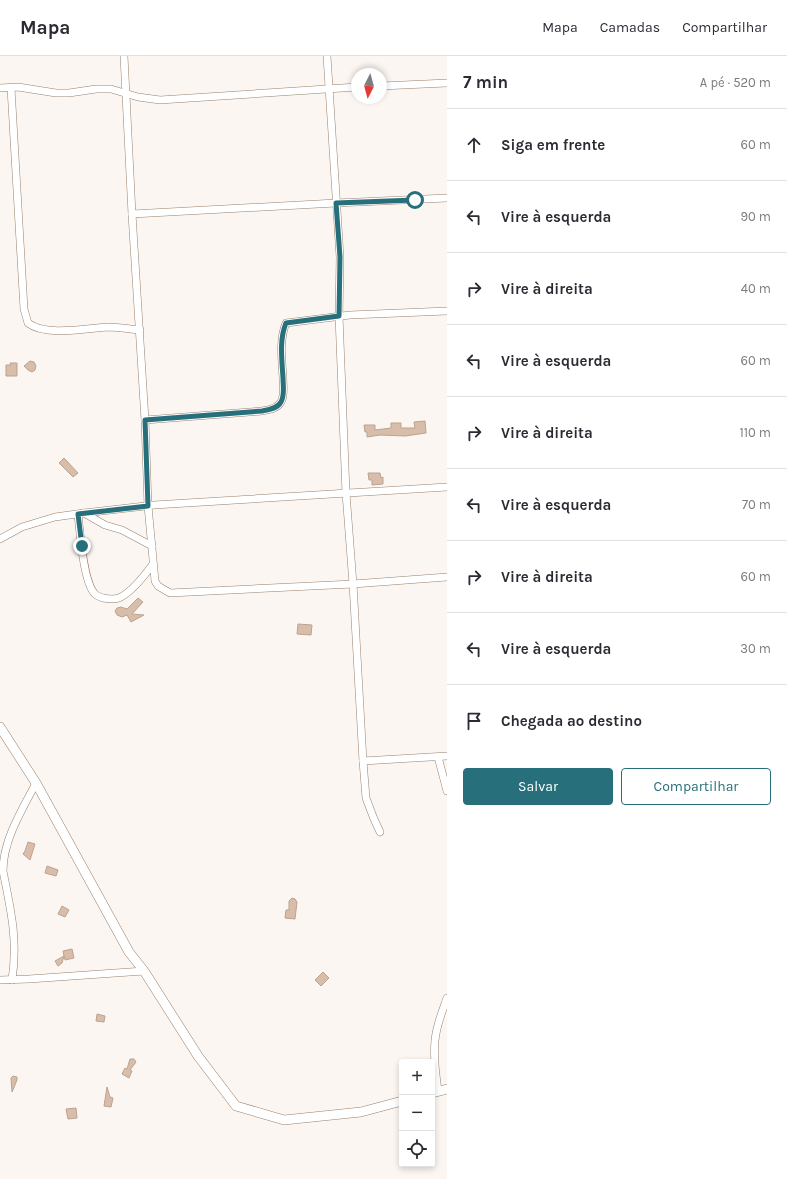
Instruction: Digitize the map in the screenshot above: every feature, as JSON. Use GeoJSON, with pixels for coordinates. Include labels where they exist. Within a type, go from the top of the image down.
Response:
{"type":"FeatureCollection","features":[{"type":"Feature","properties":{"kind":"street"},"geometry":{"type":"LineString","coordinates":[[124,56],[145,420],[148,506],[155,581],[158,586],[170,593],[353,584],[447,577]]}},
{"type":"Feature","properties":{"kind":"street"},"geometry":{"type":"LineString","coordinates":[[327,56],[340,257],[339,316],[346,494],[353,584],[363,761],[366,798],[380,832]]}},
{"type":"Feature","properties":{"kind":"street"},"geometry":{"type":"LineString","coordinates":[[387,86],[447,83]]}},
{"type":"Feature","properties":{"kind":"street"},"geometry":{"type":"LineString","coordinates":[[0,88],[56,93],[111,89],[138,97],[160,100],[351,87]]}},
{"type":"Feature","properties":{"kind":"street"},"geometry":{"type":"LineString","coordinates":[[11,88],[24,309],[28,323],[36,327],[70,331],[107,328],[140,330]]}},
{"type":"Feature","properties":{"kind":"street"},"geometry":{"type":"LineString","coordinates":[[132,214],[447,198]]}},
{"type":"Feature","properties":{"kind":"street"},"geometry":{"type":"LineString","coordinates":[[145,420],[262,411],[278,406],[284,392],[282,345],[283,332],[286,323],[350,315],[447,311]]}},
{"type":"Feature","properties":{"kind":"street"},"geometry":{"type":"LineString","coordinates":[[0,539],[22,527],[55,517],[81,513],[148,506],[447,487]]}},
{"type":"Feature","properties":{"kind":"street"},"geometry":{"type":"LineString","coordinates":[[81,513],[105,525],[122,530],[152,546]]}},
{"type":"Feature","properties":{"kind":"street"},"geometry":{"type":"LineString","coordinates":[[81,513],[83,560],[94,594],[108,599],[120,598],[146,574],[153,564]]}},
{"type":"Feature","properties":{"kind":"street"},"geometry":{"type":"LineString","coordinates":[[0,727],[36,783],[129,952],[144,972],[198,1056],[236,1106],[284,1120],[361,1112],[399,1102]]}},
{"type":"Feature","properties":{"kind":"street"},"geometry":{"type":"LineString","coordinates":[[363,761],[447,756]]}},
{"type":"Feature","properties":{"kind":"street"},"geometry":{"type":"LineString","coordinates":[[438,757],[447,791]]}},
{"type":"Feature","properties":{"kind":"street"},"geometry":{"type":"LineString","coordinates":[[12,980],[15,932],[1,871],[9,838],[36,783]]}},
{"type":"Feature","properties":{"kind":"street"},"geometry":{"type":"LineString","coordinates":[[0,980],[144,972]]}},
{"type":"Feature","properties":{"kind":"street"},"geometry":{"type":"LineString","coordinates":[[439,1091],[434,1054],[435,1040],[438,1024],[447,998]]}},
{"type":"Feature","properties":{"kind":"building"},"geometry":{"type":"Polygon","coordinates":[[[30,361],[34,362],[36,366],[35,370],[32,372],[24,366],[30,361]]]}},
{"type":"Feature","properties":{"kind":"building"},"geometry":{"type":"Polygon","coordinates":[[[10,363],[17,363],[17,376],[6,376],[6,365],[11,365],[10,363]]]}},
{"type":"Feature","properties":{"kind":"building"},"geometry":{"type":"Polygon","coordinates":[[[425,421],[426,433],[405,436],[380,435],[367,437],[367,432],[365,432],[364,425],[375,425],[375,430],[391,428],[391,423],[401,423],[401,428],[415,428],[414,422],[425,421]]]}},
{"type":"Feature","properties":{"kind":"building"},"geometry":{"type":"Polygon","coordinates":[[[64,458],[78,473],[73,477],[59,463],[64,458]]]}},
{"type":"Feature","properties":{"kind":"building"},"geometry":{"type":"Polygon","coordinates":[[[368,473],[380,473],[381,478],[383,477],[383,484],[372,485],[372,480],[369,480],[368,473]]]}},
{"type":"Feature","properties":{"kind":"building"},"geometry":{"type":"Polygon","coordinates":[[[138,598],[143,602],[132,614],[144,615],[131,622],[127,615],[122,617],[117,615],[115,611],[117,608],[121,607],[127,609],[138,598]]]}},
{"type":"Feature","properties":{"kind":"building"},"geometry":{"type":"Polygon","coordinates":[[[298,624],[312,625],[311,635],[297,634],[298,624]]]}},
{"type":"Feature","properties":{"kind":"building"},"geometry":{"type":"Polygon","coordinates":[[[28,842],[35,844],[30,860],[23,854],[28,842]]]}},
{"type":"Feature","properties":{"kind":"building"},"geometry":{"type":"Polygon","coordinates":[[[47,866],[58,870],[56,876],[45,873],[47,866]]]}},
{"type":"Feature","properties":{"kind":"building"},"geometry":{"type":"Polygon","coordinates":[[[292,898],[297,902],[295,919],[285,918],[286,910],[289,910],[289,901],[292,898]]]}},
{"type":"Feature","properties":{"kind":"building"},"geometry":{"type":"Polygon","coordinates":[[[62,906],[69,910],[65,917],[58,914],[62,906]]]}},
{"type":"Feature","properties":{"kind":"building"},"geometry":{"type":"Polygon","coordinates":[[[72,949],[74,958],[65,960],[63,951],[72,949]]]}},
{"type":"Feature","properties":{"kind":"building"},"geometry":{"type":"Polygon","coordinates":[[[64,956],[62,963],[58,966],[55,961],[64,956]]]}},
{"type":"Feature","properties":{"kind":"building"},"geometry":{"type":"Polygon","coordinates":[[[323,972],[329,978],[321,986],[315,980],[323,972]]]}},
{"type":"Feature","properties":{"kind":"building"},"geometry":{"type":"Polygon","coordinates":[[[97,1014],[105,1016],[104,1022],[96,1021],[97,1014]]]}},
{"type":"Feature","properties":{"kind":"building"},"geometry":{"type":"Polygon","coordinates":[[[130,1059],[134,1059],[136,1062],[130,1070],[132,1071],[129,1078],[122,1074],[125,1068],[127,1069],[130,1059]]]}},
{"type":"Feature","properties":{"kind":"building"},"geometry":{"type":"Polygon","coordinates":[[[13,1076],[17,1077],[17,1080],[12,1092],[11,1078],[13,1076]]]}},
{"type":"Feature","properties":{"kind":"building"},"geometry":{"type":"Polygon","coordinates":[[[107,1087],[110,1097],[113,1098],[111,1107],[104,1106],[107,1087]]]}},
{"type":"Feature","properties":{"kind":"building"},"geometry":{"type":"Polygon","coordinates":[[[76,1108],[77,1118],[68,1119],[66,1109],[76,1108]]]}},
{"type":"Feature","properties":{"kind":"route"},"geometry":{"type":"LineString","coordinates":[[82,546],[78,514],[148,506],[145,420],[262,411],[278,406],[281,402],[284,392],[282,352],[283,332],[286,323],[339,316],[340,257],[336,203],[415,200]]}}]}
